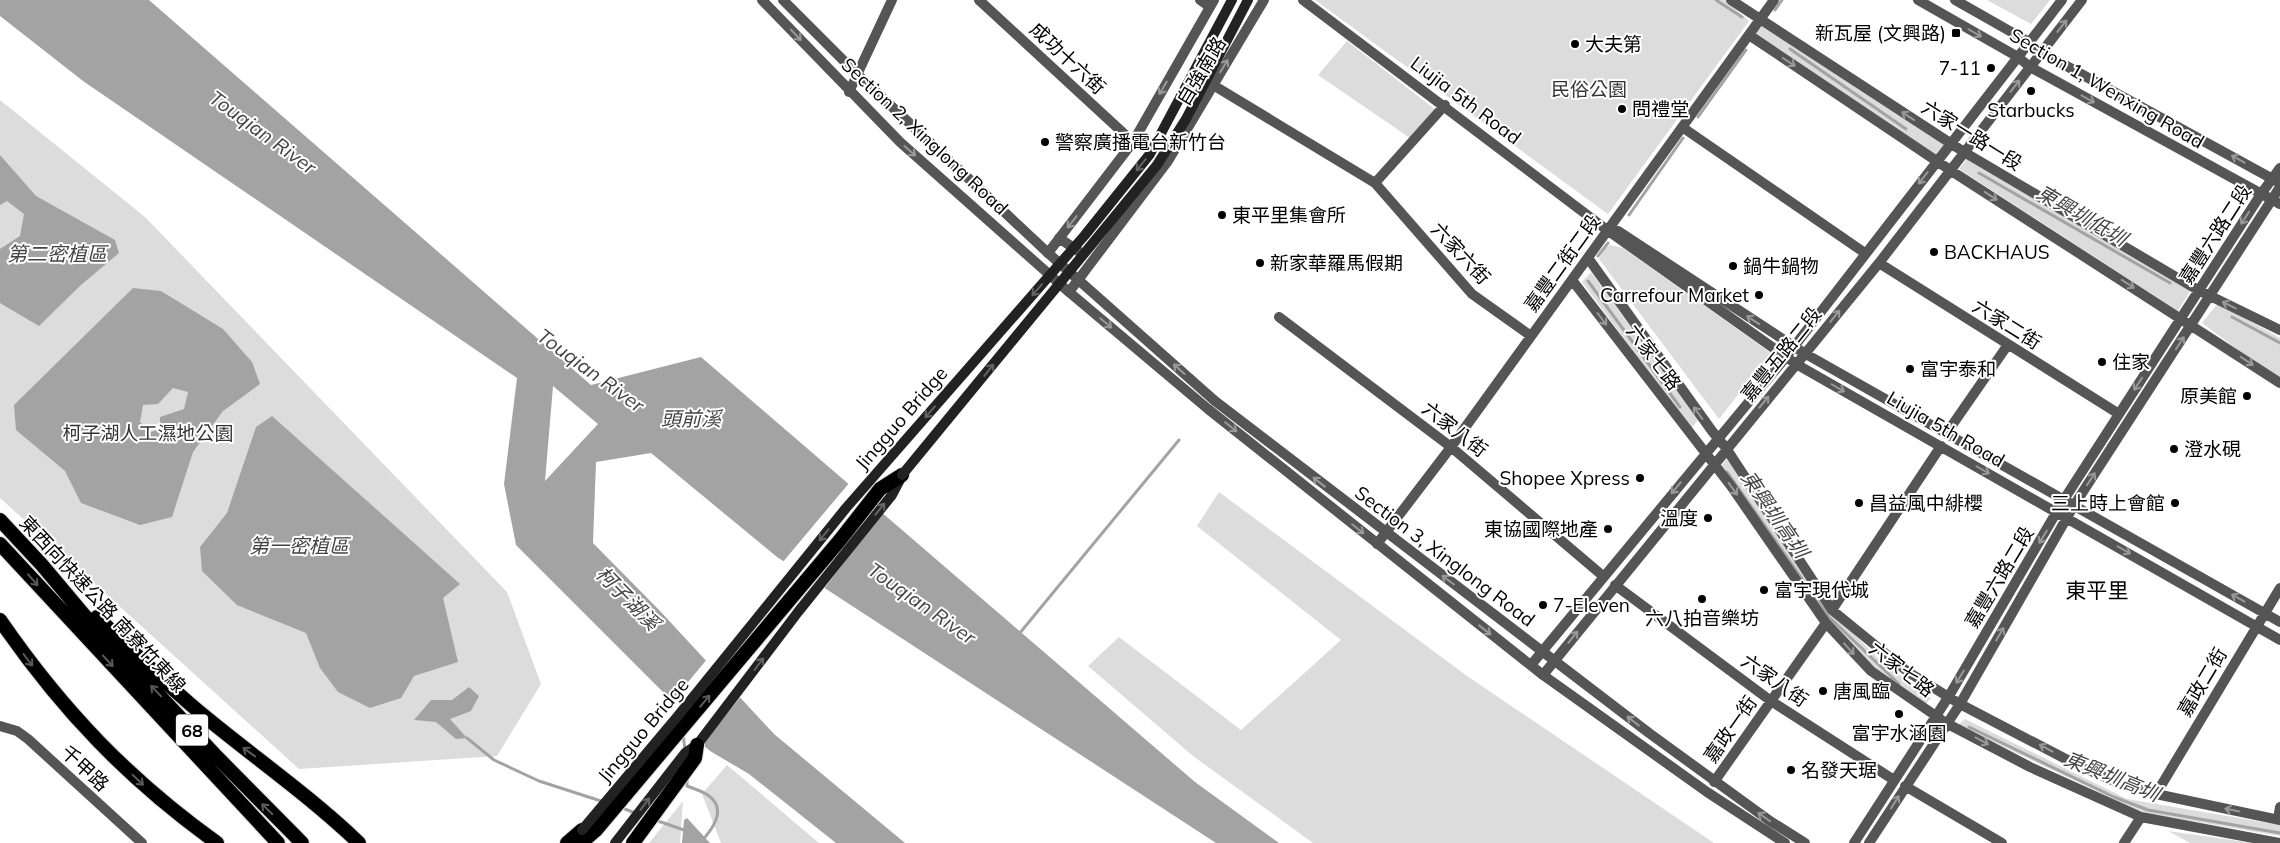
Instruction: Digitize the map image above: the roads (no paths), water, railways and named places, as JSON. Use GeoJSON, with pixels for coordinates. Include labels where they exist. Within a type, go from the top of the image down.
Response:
{"type":"FeatureCollection","features":[{"type":"Feature","properties":{"kind":"highway"},"geometry":{"type":"LineString","coordinates":[[574,843],[602,823],[880,490],[902,475]]}},
{"type":"Feature","properties":{"kind":"highway","name":"東西向快速公路 南寮竹東線"},"geometry":{"type":"LineString","coordinates":[[0,520],[42,565],[79,621],[278,843]]}},
{"type":"Feature","properties":{"kind":"highway","name":"東西向快速公路 南寮竹東線"},"geometry":{"type":"LineString","coordinates":[[0,544],[302,843]]}},
{"type":"Feature","properties":{"kind":"highway"},"geometry":{"type":"LineString","coordinates":[[42,565],[164,682],[241,746],[288,780],[359,843]]}},
{"type":"Feature","properties":{"kind":"highway"},"geometry":{"type":"LineString","coordinates":[[0,620],[30,664],[73,716],[160,801],[216,843]]}},
{"type":"Feature","properties":{"kind":"highway"},"geometry":{"type":"LineString","coordinates":[[634,843],[695,758],[697,745]]}},
{"type":"Feature","properties":{"kind":"highway"},"geometry":{"type":"LineString","coordinates":[[288,780],[349,843]]}},
{"type":"Feature","properties":{"kind":"highway"},"geometry":{"type":"LineString","coordinates":[[190,823],[228,843]]}},
{"type":"Feature","properties":{"kind":"highway"},"geometry":{"type":"LineString","coordinates":[[567,843],[582,837]]}},
{"type":"Feature","properties":{"kind":"main road","name":"Jingguo Bridge"},"geometry":{"type":"LineString","coordinates":[[582,837],[846,508],[1085,235],[1150,154],[1232,0]]}},
{"type":"Feature","properties":{"kind":"main road","name":"Jingguo Bridge"},"geometry":{"type":"LineString","coordinates":[[615,843],[685,753],[697,745],[892,495],[902,475],[1157,165],[1186,119],[1248,0]]}},
{"type":"Feature","properties":{"kind":"street","name":"Section 2, Xinglong Road"},"geometry":{"type":"LineString","coordinates":[[762,0],[849,92],[900,142],[1068,292]]}},
{"type":"Feature","properties":{"kind":"street","name":"Section 2, Xinglong Road"},"geometry":{"type":"LineString","coordinates":[[783,0],[857,74],[1078,279]]}},
{"type":"Feature","properties":{"kind":"street"},"geometry":{"type":"LineString","coordinates":[[849,92],[892,0]]}},
{"type":"Feature","properties":{"kind":"street","name":"成功十六街"},"geometry":{"type":"LineString","coordinates":[[979,0],[1133,142]]}},
{"type":"Feature","properties":{"kind":"street"},"geometry":{"type":"LineString","coordinates":[[1200,0],[1212,3]]}},
{"type":"Feature","properties":{"kind":"street","name":"自強南路"},"geometry":{"type":"LineString","coordinates":[[1068,292],[1168,160],[1264,0]]}},
{"type":"Feature","properties":{"kind":"street","name":"Liujia 5th Road"},"geometry":{"type":"LineString","coordinates":[[1303,0],[1607,230],[1796,364],[2280,640]]}},
{"type":"Feature","properties":{"kind":"street","name":"六家一路一段"},"geometry":{"type":"LineString","coordinates":[[1731,0],[1964,152],[2198,290],[2280,330]]}},
{"type":"Feature","properties":{"kind":"street","name":"嘉豐二街二段"},"geometry":{"type":"LineString","coordinates":[[1377,544],[1451,447],[1774,0]]}},
{"type":"Feature","properties":{"kind":"street","name":"Section 1, Wenxing Road"},"geometry":{"type":"LineString","coordinates":[[1918,0],[2018,57],[2030,67],[2276,202]]}},
{"type":"Feature","properties":{"kind":"street","name":"Section 1, Wenxing Road"},"geometry":{"type":"LineString","coordinates":[[1955,0],[2029,42],[2041,52],[2278,183]]}},
{"type":"Feature","properties":{"kind":"street","name":"嘉豐五路二段"},"geometry":{"type":"LineString","coordinates":[[1531,665],[1786,357],[2062,0]]}},
{"type":"Feature","properties":{"kind":"street","name":"嘉豐五路二段"},"geometry":{"type":"LineString","coordinates":[[1542,675],[1879,263],[2082,0]]}},
{"type":"Feature","properties":{"kind":"street","name":"自強南路"},"geometry":{"type":"LineString","coordinates":[[1048,253],[1133,142],[1212,3]]}},
{"type":"Feature","properties":{"kind":"street","name":"六家一路一段"},"geometry":{"type":"LineString","coordinates":[[1749,35],[1950,170],[2280,383]]}},
{"type":"Feature","properties":{"kind":"street","name":"六家六街"},"geometry":{"type":"LineString","coordinates":[[1213,85],[1375,183],[1472,294],[1531,336]]}},
{"type":"Feature","properties":{"kind":"street"},"geometry":{"type":"LineString","coordinates":[[1375,183],[1444,106]]}},
{"type":"Feature","properties":{"kind":"street"},"geometry":{"type":"LineString","coordinates":[[1682,127],[1865,254]]}},
{"type":"Feature","properties":{"kind":"street"},"geometry":{"type":"LineString","coordinates":[[2278,183],[2280,168]]}},
{"type":"Feature","properties":{"kind":"street","name":"嘉豐六路二段"},"geometry":{"type":"LineString","coordinates":[[1854,843],[1949,696],[2058,513],[2063,501],[2198,290],[2261,194],[2278,183]]}},
{"type":"Feature","properties":{"kind":"street","name":"嘉豐六路二段"},"geometry":{"type":"LineString","coordinates":[[1869,843],[1960,704],[2073,507],[2210,296],[2276,202],[2278,183]]}},
{"type":"Feature","properties":{"kind":"street","name":"Liujia 5th Road"},"geometry":{"type":"LineString","coordinates":[[1607,230],[1621,231],[1804,353],[2073,507],[2280,622]]}},
{"type":"Feature","properties":{"kind":"street"},"geometry":{"type":"LineString","coordinates":[[1059,238],[1093,261]]}},
{"type":"Feature","properties":{"kind":"street","name":"六家七路"},"geometry":{"type":"LineString","coordinates":[[1588,258],[1726,448],[1832,610],[1908,672],[1960,704],[2081,767],[2126,786],[2279,820]]}},
{"type":"Feature","properties":{"kind":"street","name":"六家二街"},"geometry":{"type":"LineString","coordinates":[[1879,263],[2007,346],[2119,414]]}},
{"type":"Feature","properties":{"kind":"street","name":"Section 3, Xinglong Road"},"geometry":{"type":"LineString","coordinates":[[1078,279],[1216,401],[1385,533],[1714,782],[1805,843]]}},
{"type":"Feature","properties":{"kind":"street","name":"六家七路"},"geometry":{"type":"LineString","coordinates":[[1572,280],[1714,464],[1826,623],[1871,671],[1946,723],[2030,767],[2141,816],[2280,843]]}},
{"type":"Feature","properties":{"kind":"street","name":"Section 3, Xinglong Road"},"geometry":{"type":"LineString","coordinates":[[1068,292],[1208,409],[1542,675],[1707,792],[1785,843]]}},
{"type":"Feature","properties":{"kind":"street","name":"六家八街"},"geometry":{"type":"LineString","coordinates":[[1279,317],[1451,447],[1603,576]]}},
{"type":"Feature","properties":{"kind":"street"},"geometry":{"type":"LineString","coordinates":[[1946,434],[2007,346]]}},
{"type":"Feature","properties":{"kind":"street"},"geometry":{"type":"LineString","coordinates":[[1832,610],[1941,446]]}},
{"type":"Feature","properties":{"kind":"street","name":"六家八街"},"geometry":{"type":"LineString","coordinates":[[1616,585],[1771,701],[1894,780]]}},
{"type":"Feature","properties":{"kind":"street","name":"嘉政二街"},"geometry":{"type":"LineString","coordinates":[[2156,794],[2280,588]]}},
{"type":"Feature","properties":{"kind":"street","name":"嘉政一街"},"geometry":{"type":"LineString","coordinates":[[1714,782],[1826,623]]}},
{"type":"Feature","properties":{"kind":"street","name":"千甲路"},"geometry":{"type":"LineString","coordinates":[[0,726],[17,732],[28,739],[142,843]]}},
{"type":"Feature","properties":{"kind":"street"},"geometry":{"type":"LineString","coordinates":[[1905,786],[2002,843]]}},
{"type":"Feature","properties":{"kind":"street"},"geometry":{"type":"LineString","coordinates":[[2279,820],[2280,807]]}},
{"type":"Feature","properties":{"kind":"street"},"geometry":{"type":"LineString","coordinates":[[2124,843],[2141,816]]}},
{"type":"Feature","properties":{"kind":"water","name":"頭前溪"},"geometry":{"type":"Polygon","coordinates":[[[0,0],[149,0],[591,385],[701,357],[1195,782],[1279,843],[1216,843],[777,557],[651,453],[596,462],[593,543],[660,611],[774,734],[905,843],[836,843],[749,774],[710,751],[683,727],[668,697],[516,545],[504,484],[517,378],[83,81],[0,16],[0,0]],[[553,386],[545,481],[598,424],[553,386]]]}},
{"type":"Feature","properties":{"kind":"water","name":"第二密植區"},"geometry":{"type":"Polygon","coordinates":[[[0,155],[36,196],[115,240],[119,253],[81,285],[39,326],[0,303],[0,249],[20,236],[24,214],[7,201],[0,205],[0,155]]]}},
{"type":"Feature","properties":{"kind":"water"},"geometry":{"type":"Polygon","coordinates":[[[133,288],[161,291],[223,329],[252,362],[260,384],[223,411],[193,452],[172,517],[140,525],[81,503],[65,471],[16,430],[14,405],[133,288]],[[173,388],[158,404],[143,405],[140,422],[151,432],[160,429],[160,417],[184,409],[188,392],[173,388]]]}},
{"type":"Feature","properties":{"kind":"water","name":"第一密植區"},"geometry":{"type":"Polygon","coordinates":[[[272,416],[460,584],[443,598],[458,662],[414,676],[401,698],[370,708],[338,692],[320,668],[306,633],[237,605],[202,571],[200,547],[227,513],[256,427],[272,416]]]}},
{"type":"Feature","properties":{"kind":"water"},"geometry":{"type":"Polygon","coordinates":[[[469,687],[479,696],[471,711],[450,719],[467,738],[456,739],[436,722],[414,720],[431,700],[452,700],[469,687]]]}},
{"type":"Feature","properties":{"kind":"water"},"geometry":{"type":"Polygon","coordinates":[[[687,818],[710,843],[682,843],[684,820],[687,818]]]}},
{"type":"Feature","properties":{"kind":"waterway"},"geometry":{"type":"LineString","coordinates":[[1716,0],[1742,17]]}},
{"type":"Feature","properties":{"kind":"waterway"},"geometry":{"type":"LineString","coordinates":[[1775,10],[1782,0]]}},
{"type":"Feature","properties":{"kind":"waterway","name":"東興圳低圳"},"geometry":{"type":"LineString","coordinates":[[1790,49],[1906,129]]}},
{"type":"Feature","properties":{"kind":"waterway","name":"東興圳高圳"},"geometry":{"type":"LineString","coordinates":[[1698,117],[1746,50]]}},
{"type":"Feature","properties":{"kind":"waterway","name":"東興圳高圳"},"geometry":{"type":"LineString","coordinates":[[1629,215],[1683,138]]}},
{"type":"Feature","properties":{"kind":"waterway","name":"東興圳低圳"},"geometry":{"type":"LineString","coordinates":[[1979,173],[2170,283]]}},
{"type":"Feature","properties":{"kind":"waterway","name":"東興圳高圳"},"geometry":{"type":"LineString","coordinates":[[1598,256],[1608,243]]}},
{"type":"Feature","properties":{"kind":"waterway","name":"東興圳高圳"},"geometry":{"type":"LineString","coordinates":[[1588,281],[1680,407]]}},
{"type":"Feature","properties":{"kind":"waterway","name":"東興圳低圳"},"geometry":{"type":"LineString","coordinates":[[2232,317],[2280,343]]}},
{"type":"Feature","properties":{"kind":"waterway"},"geometry":{"type":"LineString","coordinates":[[1019,634],[1179,440]]}},
{"type":"Feature","properties":{"kind":"waterway","name":"東興圳高圳"},"geometry":{"type":"LineString","coordinates":[[1727,472],[1829,617],[1899,684]]}},
{"type":"Feature","properties":{"kind":"waterway","name":"東興圳高圳"},"geometry":{"type":"LineString","coordinates":[[1969,727],[2114,797],[2148,810],[2280,833]]}},
{"type":"Feature","properties":{"kind":"waterway","name":"柯子湖溪"},"geometry":{"type":"LineString","coordinates":[[683,734],[685,750]]}},
{"type":"Feature","properties":{"kind":"waterway"},"geometry":{"type":"LineString","coordinates":[[467,738],[494,760],[539,781],[604,802]]}},
{"type":"Feature","properties":{"kind":"waterway","name":"柯子湖溪"},"geometry":{"type":"LineString","coordinates":[[687,779],[687,786],[707,794],[715,802],[717,808],[713,827],[700,843]]}},
{"type":"Feature","properties":{"kind":"waterway"},"geometry":{"type":"LineString","coordinates":[[620,807],[635,813]]}},
{"type":"Feature","properties":{"kind":"waterway"},"geometry":{"type":"LineString","coordinates":[[655,820],[684,830]]}},
{"type":"Feature","properties":{"kind":"place","name":"新瓦屋 (文興路)"},"geometry":{"type":"Point","coordinates":[1956,33]}},
{"type":"Feature","properties":{"kind":"place","name":"大夫第"},"geometry":{"type":"Point","coordinates":[1575,44]}},
{"type":"Feature","properties":{"kind":"place","name":"7-11"},"geometry":{"type":"Point","coordinates":[1991,68]}},
{"type":"Feature","properties":{"kind":"place","name":"Starbucks"},"geometry":{"type":"Point","coordinates":[2031,91]}},
{"type":"Feature","properties":{"kind":"place","name":"問禮堂"},"geometry":{"type":"Point","coordinates":[1622,109]}},
{"type":"Feature","properties":{"kind":"place","name":"警察廣播電台新竹台"},"geometry":{"type":"Point","coordinates":[1045,142]}},
{"type":"Feature","properties":{"kind":"place","name":"東平里集會所"},"geometry":{"type":"Point","coordinates":[1222,215]}},
{"type":"Feature","properties":{"kind":"place","name":"BACKHAUS"},"geometry":{"type":"Point","coordinates":[1934,252]}},
{"type":"Feature","properties":{"kind":"place","name":"新家華羅馬假期"},"geometry":{"type":"Point","coordinates":[1260,263]}},
{"type":"Feature","properties":{"kind":"place","name":"鍋牛鍋物"},"geometry":{"type":"Point","coordinates":[1733,266]}},
{"type":"Feature","properties":{"kind":"place","name":"Carrefour Market"},"geometry":{"type":"Point","coordinates":[1759,295]}},
{"type":"Feature","properties":{"kind":"place","name":"住家"},"geometry":{"type":"Point","coordinates":[2102,362]}},
{"type":"Feature","properties":{"kind":"place","name":"富宇泰和"},"geometry":{"type":"Point","coordinates":[1910,369]}},
{"type":"Feature","properties":{"kind":"place","name":"原美館"},"geometry":{"type":"Point","coordinates":[2247,396]}},
{"type":"Feature","properties":{"kind":"place","name":"澄水硯"},"geometry":{"type":"Point","coordinates":[2174,449]}},
{"type":"Feature","properties":{"kind":"place","name":"Shopee Xpress"},"geometry":{"type":"Point","coordinates":[1640,478]}},
{"type":"Feature","properties":{"kind":"place","name":"昌益風中緋櫻"},"geometry":{"type":"Point","coordinates":[1859,503]}},
{"type":"Feature","properties":{"kind":"place","name":"三上時上會館"},"geometry":{"type":"Point","coordinates":[2175,503]}},
{"type":"Feature","properties":{"kind":"place","name":"溫度"},"geometry":{"type":"Point","coordinates":[1708,518]}},
{"type":"Feature","properties":{"kind":"place","name":"東協國際地產"},"geometry":{"type":"Point","coordinates":[1608,529]}},
{"type":"Feature","properties":{"kind":"place","name":"富宇現代城"},"geometry":{"type":"Point","coordinates":[1764,590]}},
{"type":"Feature","properties":{"kind":"place","name":"六八拍音樂坊"},"geometry":{"type":"Point","coordinates":[1702,599]}},
{"type":"Feature","properties":{"kind":"place","name":"7-Eleven"},"geometry":{"type":"Point","coordinates":[1543,605]}},
{"type":"Feature","properties":{"kind":"place","name":"唐風臨"},"geometry":{"type":"Point","coordinates":[1823,691]}},
{"type":"Feature","properties":{"kind":"place","name":"富宇水涵園"},"geometry":{"type":"Point","coordinates":[1899,714]}},
{"type":"Feature","properties":{"kind":"place","name":"名發天琚"},"geometry":{"type":"Point","coordinates":[1791,770]}},
{"type":"Feature","properties":{"kind":"district","name":"東平里"},"geometry":{"type":"Point","coordinates":[2097,590]}},
{"type":"Feature","properties":{"kind":"park label","name":"民俗公園"},"geometry":{"type":"Point","coordinates":[1589,89]}},
{"type":"Feature","properties":{"kind":"park label","name":"柯子湖人工濕地公園"},"geometry":{"type":"Point","coordinates":[148,433]}},
{"type":"Feature","properties":{"kind":"water label","name":"Touqian River"},"geometry":{"type":"Point","coordinates":[263,132]}},
{"type":"Feature","properties":{"kind":"water label","name":"Touqian River"},"geometry":{"type":"Point","coordinates":[591,370]}},
{"type":"Feature","properties":{"kind":"water label","name":"Touqian River"},"geometry":{"type":"Point","coordinates":[922,603]}}]}
